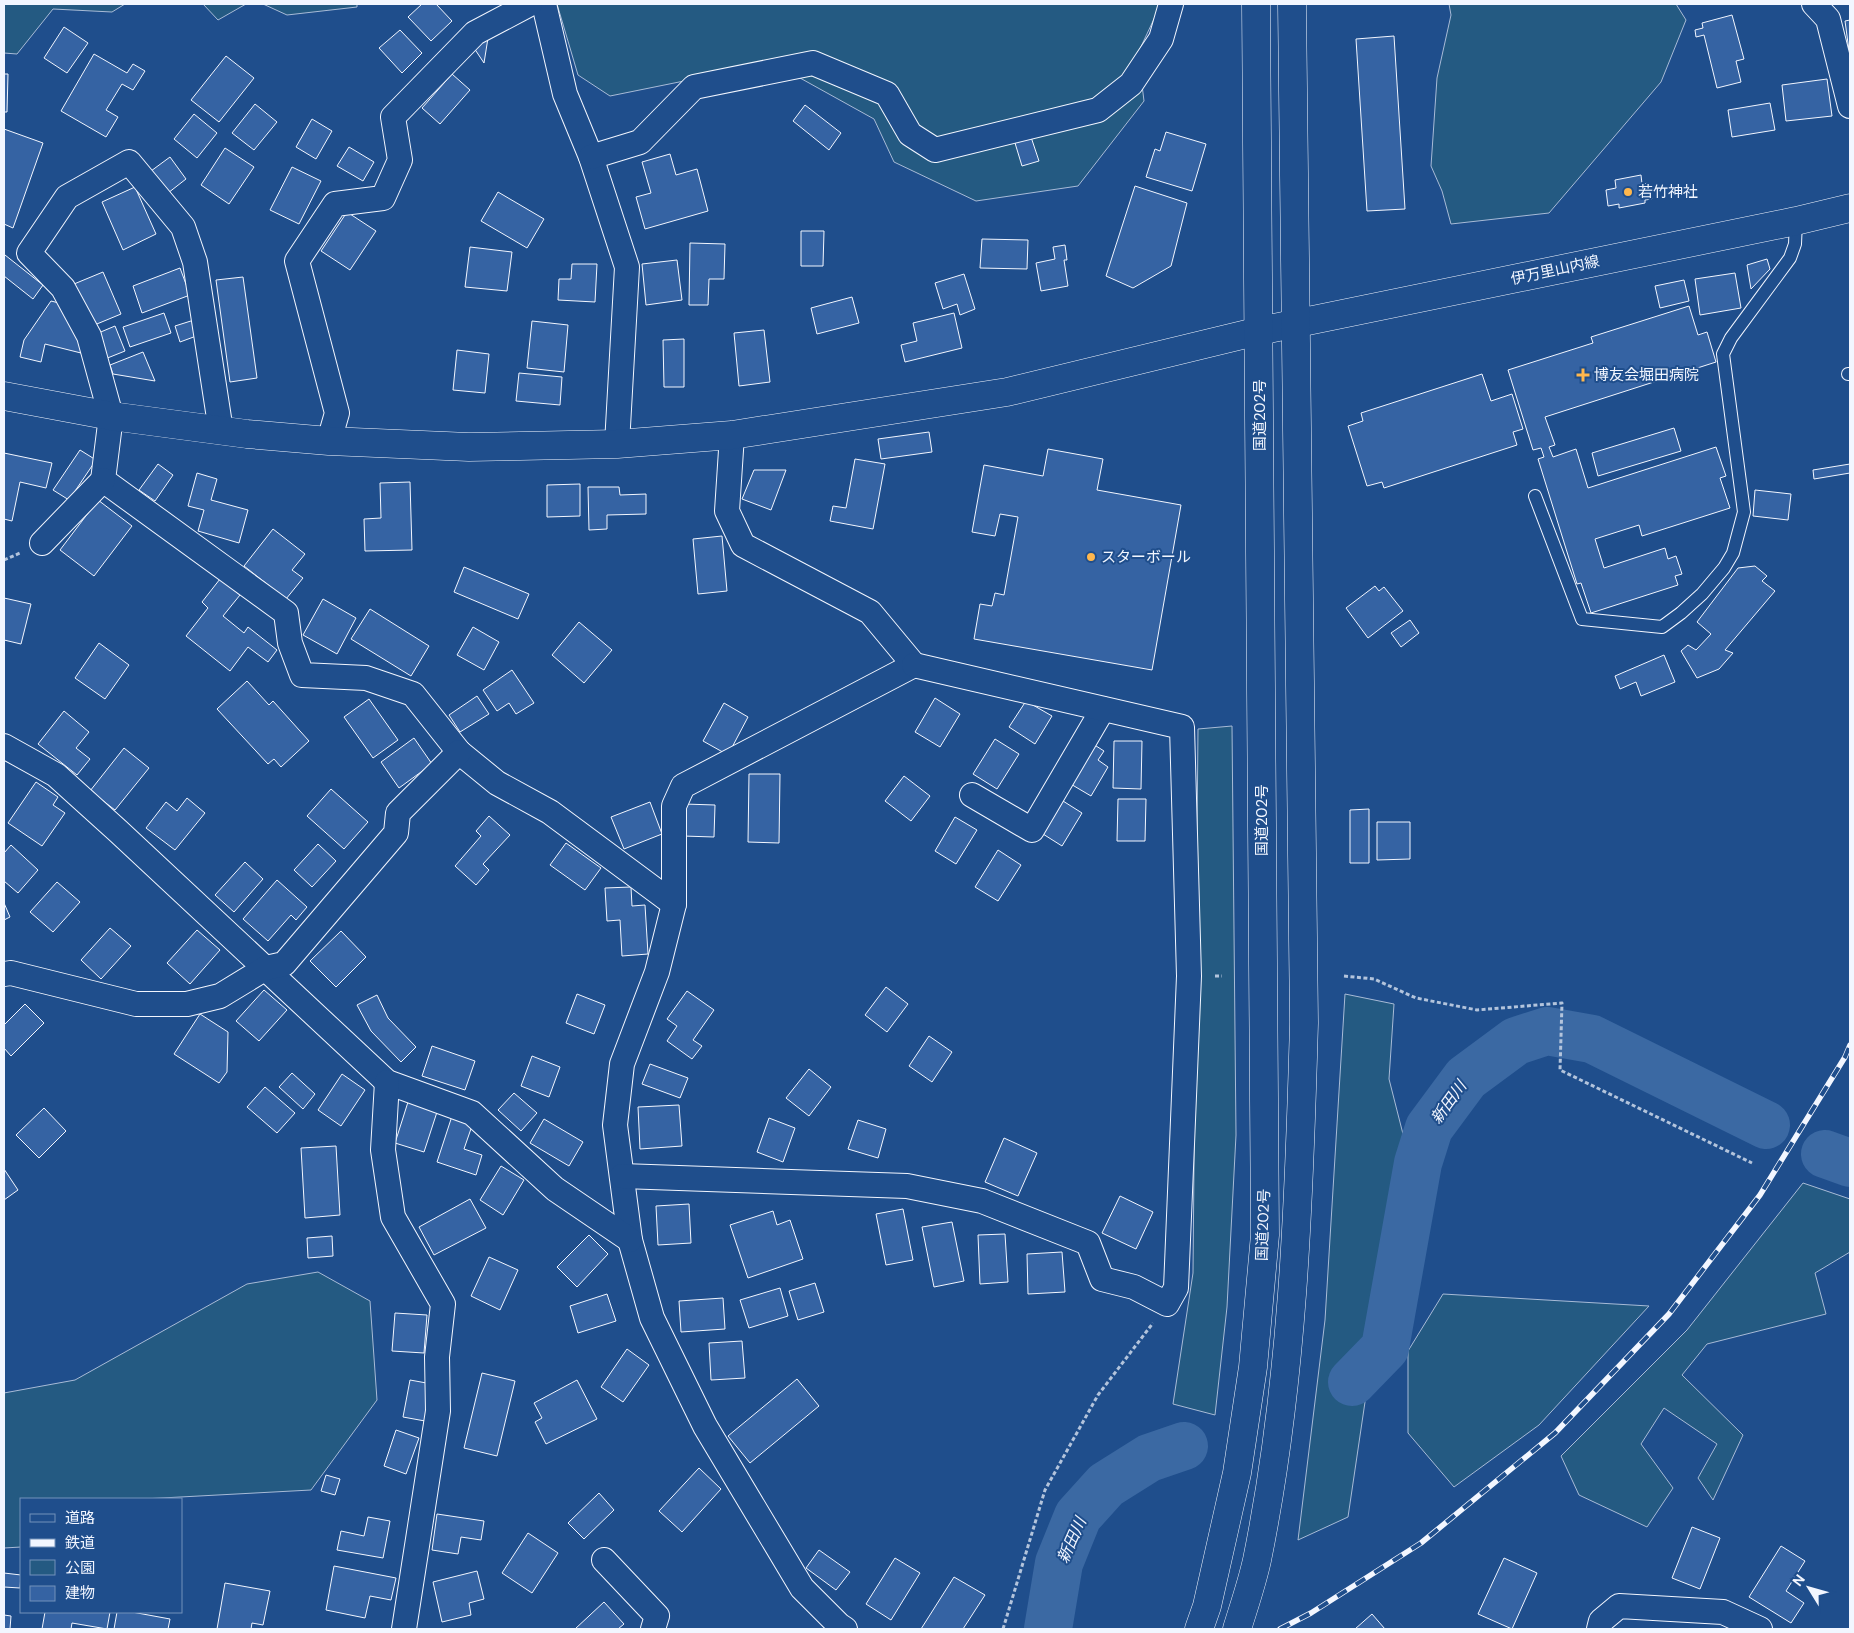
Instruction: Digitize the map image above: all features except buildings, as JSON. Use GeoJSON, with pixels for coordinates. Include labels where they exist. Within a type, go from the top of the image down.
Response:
{"type":"FeatureCollection","features":[{"type":"Feature","properties":{"kind":"main road","name":"国道202号"},"geometry":{"type":"LineString","coordinates":[[1199,1629],[1207,1606],[1237,1473],[1254,1367],[1264,1235],[1256,4]]}},
{"type":"Feature","properties":{"kind":"main road"},"geometry":{"type":"LineString","coordinates":[[1237,1629],[1256,1562],[1270,1485],[1293,1291],[1300,1178],[1304,1023],[1292,4]]}},
{"type":"Feature","properties":{"kind":"main road","name":"伊万里山内線"},"geometry":{"type":"LineString","coordinates":[[4,396],[111,416],[221,431],[329,441],[469,447],[617,444],[732,435],[1007,392],[1259,331],[1796,221],[1850,208]]}},
{"type":"Feature","properties":{"kind":"street"},"geometry":{"type":"LineString","coordinates":[[329,441],[337,413],[297,261],[335,204],[383,198],[400,160],[393,117],[475,32],[530,4]]}},
{"type":"Feature","properties":{"kind":"street"},"geometry":{"type":"LineString","coordinates":[[544,4],[565,94],[591,157],[627,267],[617,444]]}},
{"type":"Feature","properties":{"kind":"street"},"geometry":{"type":"LineString","coordinates":[[591,157],[640,142],[694,87],[813,63],[887,94],[910,134],[935,150],[1098,110],[1131,84],[1161,39],[1171,4]]}},
{"type":"Feature","properties":{"kind":"street"},"geometry":{"type":"LineString","coordinates":[[1814,4],[1828,19],[1850,106]]}},
{"type":"Feature","properties":{"kind":"street"},"geometry":{"type":"LineString","coordinates":[[42,543],[103,480],[111,416],[89,336],[63,288],[29,253],[67,197],[128,162],[183,227],[195,262],[221,431]]}},
{"type":"Feature","properties":{"kind":"street"},"geometry":{"type":"LineString","coordinates":[[622,1176],[907,1186],[982,1202],[1088,1243],[1102,1279],[1134,1286],[1167,1304],[1176,1288],[1189,976],[1182,727],[914,665],[870,612],[743,545],[727,511],[732,435]]}},
{"type":"Feature","properties":{"kind":"street"},"geometry":{"type":"LineString","coordinates":[[103,480],[286,613],[290,643],[302,675],[366,678],[412,694],[459,752],[497,783],[550,812],[674,904]]}},
{"type":"Feature","properties":{"kind":"street"},"geometry":{"type":"LineString","coordinates":[[846,1629],[839,1625],[802,1588],[705,1426],[652,1318],[630,1240],[615,1125],[622,1064],[658,972],[674,904],[674,806],[683,786],[914,665]]}},
{"type":"Feature","properties":{"kind":"street"},"geometry":{"type":"LineString","coordinates":[[972,795],[1032,830],[1103,709]]}},
{"type":"Feature","properties":{"kind":"street"},"geometry":{"type":"LineString","coordinates":[[4,746],[56,775],[387,1082],[472,1113],[555,1189],[630,1240]]}},
{"type":"Feature","properties":{"kind":"street"},"geometry":{"type":"LineString","coordinates":[[4,974],[11,973],[136,1004],[187,1004],[220,996],[266,968],[284,964],[396,833],[398,813],[459,752]]}},
{"type":"Feature","properties":{"kind":"street"},"geometry":{"type":"LineString","coordinates":[[387,1082],[383,1150],[393,1217],[443,1304],[438,1357],[438,1410],[404,1629]]}},
{"type":"Feature","properties":{"kind":"street"},"geometry":{"type":"LineString","coordinates":[[604,1560],[657,1616],[653,1629]]}},
{"type":"Feature","properties":{"kind":"street"},"geometry":{"type":"LineString","coordinates":[[1599,1629],[1601,1621],[1619,1606],[1723,1612],[1760,1629]]}},
{"type":"Feature","properties":{"kind":"lane"},"geometry":{"type":"LineString","coordinates":[[1535,496],[1582,619],[1662,627],[1702,594],[1724,568],[1733,553],[1744,512],[1723,354],[1731,338],[1790,258],[1795,244],[1796,221]]}},
{"type":"Feature","properties":{"kind":"path"},"geometry":{"type":"LineString","coordinates":[[1344,976],[1374,979],[1416,998],[1477,1010],[1562,1003],[1560,1070],[1752,1163]]}},
{"type":"Feature","properties":{"kind":"path"},"geometry":{"type":"LineString","coordinates":[[1003,1629],[1045,1490],[1098,1395],[1167,1304]]}},
{"type":"Feature","properties":{"kind":"green space"},"geometry":{"type":"Polygon","coordinates":[[[4,4],[125,4],[112,12],[53,9],[17,54],[4,53],[4,4]]]}},
{"type":"Feature","properties":{"kind":"green space"},"geometry":{"type":"Polygon","coordinates":[[[203,4],[246,4],[218,20],[203,4]]]}},
{"type":"Feature","properties":{"kind":"green space"},"geometry":{"type":"Polygon","coordinates":[[[263,4],[357,4],[357,7],[287,15],[263,4]]]}},
{"type":"Feature","properties":{"kind":"green space"},"geometry":{"type":"Polygon","coordinates":[[[557,4],[1161,4],[1138,53],[1144,101],[1078,186],[976,201],[894,162],[874,119],[773,63],[610,96],[578,75],[557,4]]]}},
{"type":"Feature","properties":{"kind":"green space"},"geometry":{"type":"Polygon","coordinates":[[[1449,4],[1676,4],[1686,20],[1661,82],[1549,213],[1451,224],[1442,191],[1431,166],[1437,78],[1451,15],[1449,4]]]}},
{"type":"Feature","properties":{"kind":"green space"},"geometry":{"type":"Polygon","coordinates":[[[1232,726],[1236,1135],[1227,1307],[1215,1415],[1173,1404],[1193,1273],[1198,729],[1232,726]]]}},
{"type":"Feature","properties":{"kind":"green space"},"geometry":{"type":"Polygon","coordinates":[[[1345,994],[1394,1004],[1389,1079],[1404,1138],[1348,1517],[1298,1540],[1325,1320],[1345,994]]]}},
{"type":"Feature","properties":{"kind":"green space"},"geometry":{"type":"Polygon","coordinates":[[[1803,1183],[1850,1199],[1850,1252],[1815,1273],[1826,1314],[1707,1344],[1682,1375],[1743,1435],[1713,1500],[1698,1478],[1717,1444],[1664,1408],[1641,1444],[1673,1488],[1647,1527],[1579,1495],[1561,1456],[1687,1330],[1803,1183]]]}},
{"type":"Feature","properties":{"kind":"green space"},"geometry":{"type":"Polygon","coordinates":[[[318,1272],[370,1301],[377,1400],[311,1490],[162,1498],[20,1498],[20,1547],[4,1548],[4,1393],[75,1380],[247,1284],[318,1272]]]}},
{"type":"Feature","properties":{"kind":"green space"},"geometry":{"type":"Polygon","coordinates":[[[1443,1294],[1649,1306],[1539,1425],[1454,1487],[1408,1433],[1408,1351],[1443,1294]]]}},
{"type":"Feature","properties":{"kind":"waterway","name":"新田川"},"geometry":{"type":"LineString","coordinates":[[1352,1382],[1385,1348],[1418,1163],[1429,1128],[1466,1078],[1516,1041],[1547,1031],[1592,1039],[1766,1125]]}},
{"type":"Feature","properties":{"kind":"waterway","name":"新田川"},"geometry":{"type":"LineString","coordinates":[[1825,1154],[1850,1163]]}},
{"type":"Feature","properties":{"kind":"waterway","name":"新田川"},"geometry":{"type":"LineString","coordinates":[[1048,1629],[1059,1563],[1078,1516],[1106,1485],[1149,1458],[1184,1446]]}},
{"type":"Feature","properties":{"kind":"railway"},"geometry":{"type":"LineString","coordinates":[[1280,1629],[1311,1613],[1421,1543],[1555,1433],[1669,1314],[1760,1195],[1845,1057],[1850,1045]]}},
{"type":"Feature","properties":{"kind":"place","name":"若竹神社"},"geometry":{"type":"Point","coordinates":[1628,192]}},
{"type":"Feature","properties":{"kind":"place","name":"博友会堀田病院"},"geometry":{"type":"Point","coordinates":[1583,375]}},
{"type":"Feature","properties":{"kind":"place","name":"スターボール"},"geometry":{"type":"Point","coordinates":[1091,557]}}]}
